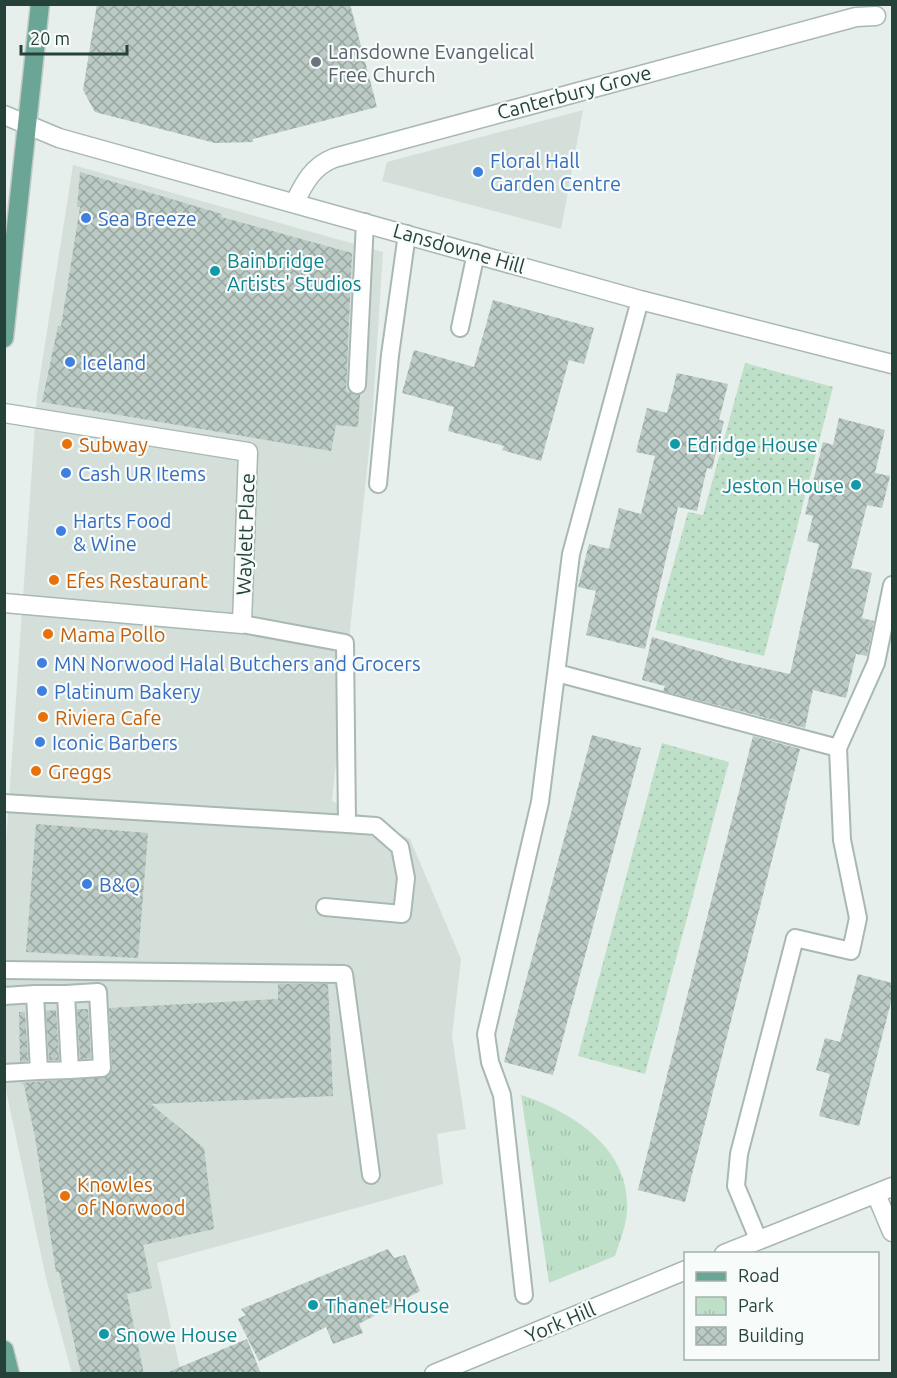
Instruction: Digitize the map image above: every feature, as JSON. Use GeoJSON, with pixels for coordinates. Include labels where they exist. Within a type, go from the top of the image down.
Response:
{"type":"FeatureCollection","features":[{"type":"Feature","properties":{"kind":"main road"},"geometry":{"type":"LineString","coordinates":[[4,338],[10,247],[28,123],[39,4]]}},
{"type":"Feature","properties":{"kind":"main road"},"geometry":{"type":"LineString","coordinates":[[4,1350],[10,1374]]}},
{"type":"Feature","properties":{"kind":"street","name":"Canterbury Grove"},"geometry":{"type":"LineString","coordinates":[[295,202],[307,177],[325,161],[334,158],[856,17],[876,16]]}},
{"type":"Feature","properties":{"kind":"street","name":"Lansdowne Hill"},"geometry":{"type":"LineString","coordinates":[[4,115],[28,123],[58,138],[295,202],[640,300],[892,364]]}},
{"type":"Feature","properties":{"kind":"street","name":"Waylett Place"},"geometry":{"type":"LineString","coordinates":[[4,413],[248,452],[242,624],[4,603]]}},
{"type":"Feature","properties":{"kind":"street"},"geometry":{"type":"LineString","coordinates":[[729,1252],[884,1190],[892,1232]]}},
{"type":"Feature","properties":{"kind":"street","name":"York Hill"},"geometry":{"type":"LineString","coordinates":[[434,1374],[684,1271]]}},
{"type":"Feature","properties":{"kind":"lane"},"geometry":{"type":"LineString","coordinates":[[357,385],[365,222]]}},
{"type":"Feature","properties":{"kind":"lane"},"geometry":{"type":"LineString","coordinates":[[378,484],[390,355],[407,234]]}},
{"type":"Feature","properties":{"kind":"lane"},"geometry":{"type":"LineString","coordinates":[[459,328],[476,253]]}},
{"type":"Feature","properties":{"kind":"lane"},"geometry":{"type":"LineString","coordinates":[[524,1295],[502,1095],[490,1062],[486,1034],[540,802],[571,554],[640,300]]}},
{"type":"Feature","properties":{"kind":"lane"},"geometry":{"type":"LineString","coordinates":[[758,1239],[736,1186],[739,1154],[795,938],[851,951],[858,918],[842,840],[838,748],[876,663],[892,585]]}},
{"type":"Feature","properties":{"kind":"lane"},"geometry":{"type":"LineString","coordinates":[[242,624],[345,643],[347,824]]}},
{"type":"Feature","properties":{"kind":"lane"},"geometry":{"type":"LineString","coordinates":[[557,673],[838,748]]}},
{"type":"Feature","properties":{"kind":"lane"},"geometry":{"type":"LineString","coordinates":[[4,803],[376,826],[400,847],[406,878],[402,914],[325,907]]}},
{"type":"Feature","properties":{"kind":"lane"},"geometry":{"type":"LineString","coordinates":[[4,970],[170,970],[344,974],[370,1175]]}},
{"type":"Feature","properties":{"kind":"lane"},"geometry":{"type":"LineString","coordinates":[[4,996],[98,992],[102,1068],[4,1073]]}},
{"type":"Feature","properties":{"kind":"lane"},"geometry":{"type":"LineString","coordinates":[[35,994],[39,1071]]}},
{"type":"Feature","properties":{"kind":"lane"},"geometry":{"type":"LineString","coordinates":[[66,994],[70,1070]]}},
{"type":"Feature","properties":{"kind":"shaded area","name":"Floral Hall Garden Centre"},"geometry":{"type":"Polygon","coordinates":[[[583,110],[561,229],[382,181],[387,162],[583,110]]]}},
{"type":"Feature","properties":{"kind":"shaded area"},"geometry":{"type":"Polygon","coordinates":[[[73,165],[383,252],[372,422],[332,801],[410,839],[461,959],[452,1036],[466,1129],[437,1134],[443,1184],[157,1263],[181,1373],[72,1374],[46,1278],[4,1081],[4,872],[37,395],[73,165]]]}},
{"type":"Feature","properties":{"kind":"green space"},"geometry":{"type":"Polygon","coordinates":[[[745,363],[833,387],[764,656],[655,630],[688,512],[703,515],[745,363]]]}},
{"type":"Feature","properties":{"kind":"green space"},"geometry":{"type":"Polygon","coordinates":[[[662,743],[729,762],[645,1074],[578,1056],[662,743]]]}},
{"type":"Feature","properties":{"kind":"green space"},"geometry":{"type":"Polygon","coordinates":[[[521,1095],[560,1112],[595,1136],[609,1152],[619,1169],[626,1189],[627,1211],[615,1256],[549,1283],[521,1095]]]}},
{"type":"Feature","properties":{"kind":"building"},"geometry":{"type":"Polygon","coordinates":[[[97,4],[350,4],[377,107],[253,139],[253,142],[215,143],[95,112],[83,90],[97,4]]]}},
{"type":"Feature","properties":{"kind":"building"},"geometry":{"type":"Polygon","coordinates":[[[80,172],[222,214],[221,217],[352,253],[346,391],[360,395],[358,427],[336,425],[331,451],[42,402],[58,326],[61,326],[80,207],[77,207],[80,172]]]}},
{"type":"Feature","properties":{"kind":"building"},"geometry":{"type":"Polygon","coordinates":[[[493,300],[594,328],[584,364],[569,360],[541,461],[502,450],[504,446],[448,431],[454,407],[402,393],[414,350],[474,367],[493,300]]]}},
{"type":"Feature","properties":{"kind":"building"},"geometry":{"type":"Polygon","coordinates":[[[677,373],[728,384],[719,420],[724,421],[712,469],[707,468],[697,511],[678,507],[645,649],[586,635],[596,591],[578,587],[589,544],[609,549],[619,508],[641,514],[655,456],[636,452],[647,408],[667,413],[677,373]]]}},
{"type":"Feature","properties":{"kind":"building"},"geometry":{"type":"Polygon","coordinates":[[[839,418],[885,430],[875,473],[890,476],[882,508],[867,505],[851,568],[872,573],[862,618],[874,621],[867,656],[856,654],[846,698],[813,690],[805,728],[663,691],[665,686],[642,680],[652,637],[735,662],[790,674],[819,544],[807,541],[813,516],[805,514],[823,442],[833,445],[839,418]]]}},
{"type":"Feature","properties":{"kind":"building"},"geometry":{"type":"Polygon","coordinates":[[[592,735],[641,748],[553,1075],[504,1062],[592,735]]]}},
{"type":"Feature","properties":{"kind":"building"},"geometry":{"type":"Polygon","coordinates":[[[753,736],[800,749],[685,1202],[638,1190],[753,736]]]}},
{"type":"Feature","properties":{"kind":"building","name":"B&Q"},"geometry":{"type":"Polygon","coordinates":[[[36,824],[148,833],[138,958],[26,952],[36,824]]]}},
{"type":"Feature","properties":{"kind":"building"},"geometry":{"type":"Polygon","coordinates":[[[858,974],[892,983],[892,998],[859,1126],[819,1116],[830,1074],[816,1070],[825,1038],[840,1042],[858,974]]]}},
{"type":"Feature","properties":{"kind":"building"},"geometry":{"type":"Polygon","coordinates":[[[278,984],[328,984],[333,1096],[151,1104],[204,1148],[214,1229],[143,1245],[152,1288],[127,1294],[144,1374],[81,1374],[59,1272],[56,1272],[35,1137],[24,1085],[21,1083],[108,1076],[112,1067],[109,1008],[278,999],[278,984]]]}},
{"type":"Feature","properties":{"kind":"building"},"geometry":{"type":"Polygon","coordinates":[[[77,1009],[88,1009],[91,1058],[80,1059],[77,1009]]]}},
{"type":"Feature","properties":{"kind":"building"},"geometry":{"type":"Polygon","coordinates":[[[56,1010],[59,1060],[49,1060],[46,1011],[56,1010]]]}},
{"type":"Feature","properties":{"kind":"building"},"geometry":{"type":"Polygon","coordinates":[[[19,1012],[25,1012],[28,1061],[20,1062],[19,1012]]]}},
{"type":"Feature","properties":{"kind":"building","name":"Thanet House"},"geometry":{"type":"Polygon","coordinates":[[[388,1249],[394,1258],[405,1255],[420,1291],[359,1324],[363,1333],[333,1344],[326,1327],[259,1361],[238,1319],[246,1315],[241,1309],[388,1249]]]}},
{"type":"Feature","properties":{"kind":"building"},"geometry":{"type":"Polygon","coordinates":[[[247,1339],[261,1374],[166,1374],[166,1373],[247,1339]]]}},
{"type":"Feature","properties":{"kind":"place","name":"Lansdowne Evangelical Free Church"},"geometry":{"type":"Point","coordinates":[316,62]}},
{"type":"Feature","properties":{"kind":"place","name":"Floral Hall Garden Centre"},"geometry":{"type":"Point","coordinates":[478,172]}},
{"type":"Feature","properties":{"kind":"place","name":"Sea Breeze"},"geometry":{"type":"Point","coordinates":[86,218]}},
{"type":"Feature","properties":{"kind":"place","name":"Bainbridge Artists' Studios"},"geometry":{"type":"Point","coordinates":[215,271]}},
{"type":"Feature","properties":{"kind":"place","name":"Iceland"},"geometry":{"type":"Point","coordinates":[70,362]}},
{"type":"Feature","properties":{"kind":"place","name":"Subway"},"geometry":{"type":"Point","coordinates":[67,444]}},
{"type":"Feature","properties":{"kind":"place","name":"Edridge House"},"geometry":{"type":"Point","coordinates":[675,444]}},
{"type":"Feature","properties":{"kind":"place","name":"Cash UR Items"},"geometry":{"type":"Point","coordinates":[66,473]}},
{"type":"Feature","properties":{"kind":"place","name":"Jeston House"},"geometry":{"type":"Point","coordinates":[856,485]}},
{"type":"Feature","properties":{"kind":"place","name":"Harts Food & Wine"},"geometry":{"type":"Point","coordinates":[61,531]}},
{"type":"Feature","properties":{"kind":"place","name":"Efes Restaurant"},"geometry":{"type":"Point","coordinates":[54,580]}},
{"type":"Feature","properties":{"kind":"place","name":"Mama Pollo"},"geometry":{"type":"Point","coordinates":[48,634]}},
{"type":"Feature","properties":{"kind":"place","name":"MN Norwood Halal Butchers and Grocers"},"geometry":{"type":"Point","coordinates":[42,663]}},
{"type":"Feature","properties":{"kind":"place","name":"Platinum Bakery"},"geometry":{"type":"Point","coordinates":[42,691]}},
{"type":"Feature","properties":{"kind":"place","name":"Riviera Cafe"},"geometry":{"type":"Point","coordinates":[43,717]}},
{"type":"Feature","properties":{"kind":"place","name":"Iconic Barbers"},"geometry":{"type":"Point","coordinates":[40,742]}},
{"type":"Feature","properties":{"kind":"place","name":"Greggs"},"geometry":{"type":"Point","coordinates":[36,771]}},
{"type":"Feature","properties":{"kind":"place","name":"B&Q"},"geometry":{"type":"Point","coordinates":[87,884]}},
{"type":"Feature","properties":{"kind":"place","name":"Knowles of Norwood"},"geometry":{"type":"Point","coordinates":[65,1196]}},
{"type":"Feature","properties":{"kind":"place","name":"Thanet House"},"geometry":{"type":"Point","coordinates":[313,1305]}},
{"type":"Feature","properties":{"kind":"place","name":"Snowe House"},"geometry":{"type":"Point","coordinates":[104,1334]}}]}
